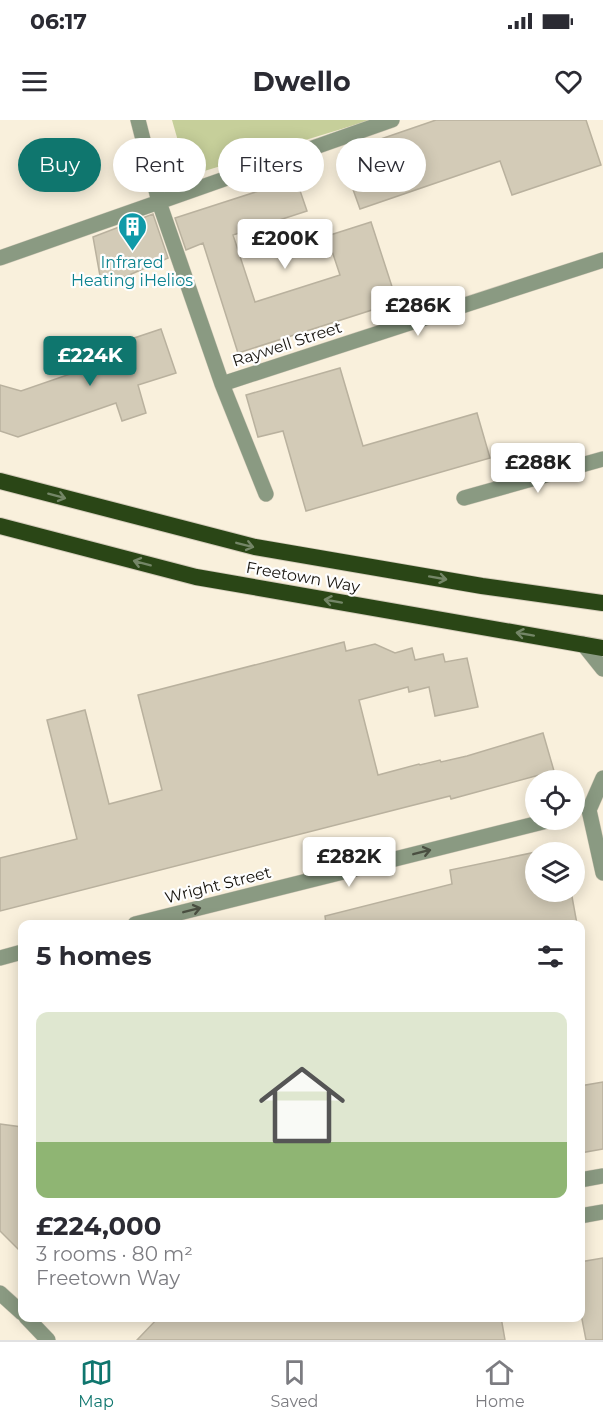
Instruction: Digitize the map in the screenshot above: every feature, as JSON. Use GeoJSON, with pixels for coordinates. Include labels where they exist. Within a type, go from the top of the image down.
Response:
{"type":"FeatureCollection","features":[{"type":"Feature","properties":{"kind":"highway","name":"Freetown Way"},"geometry":{"type":"LineString","coordinates":[[0,482],[255,547],[482,586],[603,603]]}},
{"type":"Feature","properties":{"kind":"highway","name":"Freetown Way"},"geometry":{"type":"LineString","coordinates":[[0,526],[196,577],[603,648]]}},
{"type":"Feature","properties":{"kind":"street"},"geometry":{"type":"LineString","coordinates":[[138,120],[159,202],[222,384],[266,494]]}},
{"type":"Feature","properties":{"kind":"street"},"geometry":{"type":"LineString","coordinates":[[0,258],[392,120]]}},
{"type":"Feature","properties":{"kind":"street","name":"Raywell Street"},"geometry":{"type":"LineString","coordinates":[[222,384],[603,260]]}},
{"type":"Feature","properties":{"kind":"street"},"geometry":{"type":"LineString","coordinates":[[464,498],[603,459]]}},
{"type":"Feature","properties":{"kind":"street"},"geometry":{"type":"LineString","coordinates":[[583,644],[603,669]]}},
{"type":"Feature","properties":{"kind":"street"},"geometry":{"type":"LineString","coordinates":[[585,807],[603,778]]}},
{"type":"Feature","properties":{"kind":"street"},"geometry":{"type":"LineString","coordinates":[[585,810],[603,800]]}},
{"type":"Feature","properties":{"kind":"street"},"geometry":{"type":"LineString","coordinates":[[585,821],[603,873]]}},
{"type":"Feature","properties":{"kind":"street","name":"Wright Street"},"geometry":{"type":"LineString","coordinates":[[151,920],[525,826]]}},
{"type":"Feature","properties":{"kind":"street"},"geometry":{"type":"LineString","coordinates":[[0,958],[18,953]]}},
{"type":"Feature","properties":{"kind":"street"},"geometry":{"type":"LineString","coordinates":[[585,1179],[603,1176]]}},
{"type":"Feature","properties":{"kind":"street"},"geometry":{"type":"LineString","coordinates":[[585,1215],[603,1212]]}},
{"type":"Feature","properties":{"kind":"street"},"geometry":{"type":"LineString","coordinates":[[0,1293],[18,1309]]}},
{"type":"Feature","properties":{"kind":"street"},"geometry":{"type":"LineString","coordinates":[[31,1322],[48,1340]]}},
{"type":"Feature","properties":{"kind":"green space"},"geometry":{"type":"Polygon","coordinates":[[[172,120],[371,120],[312,138],[218,138],[218,167],[206,170],[206,138],[177,138],[172,120]]]}},
{"type":"Feature","properties":{"kind":"building"},"geometry":{"type":"Polygon","coordinates":[[[436,120],[586,120],[601,165],[512,195],[500,161],[426,186],[426,138],[384,138],[436,120]]]}},
{"type":"Feature","properties":{"kind":"building"},"geometry":{"type":"Polygon","coordinates":[[[256,192],[300,192],[307,211],[233,235],[255,302],[340,275],[327,236],[371,222],[397,302],[238,353],[203,243],[186,250],[175,218],[256,192]]]}},
{"type":"Feature","properties":{"kind":"building"},"geometry":{"type":"Polygon","coordinates":[[[354,192],[410,192],[360,209],[354,192]]]}},
{"type":"Feature","properties":{"kind":"building","name":"Infrared Heating iHelios"},"geometry":{"type":"Polygon","coordinates":[[[153,214],[168,258],[102,287],[93,237],[153,214]]]}},
{"type":"Feature","properties":{"kind":"building"},"geometry":{"type":"Polygon","coordinates":[[[161,329],[176,373],[138,385],[146,413],[122,421],[116,403],[18,437],[0,431],[0,385],[21,391],[102,363],[98,350],[161,329]]]}},
{"type":"Feature","properties":{"kind":"building"},"geometry":{"type":"Polygon","coordinates":[[[340,368],[363,446],[477,413],[490,458],[306,511],[283,431],[258,437],[246,395],[340,368]]]}},
{"type":"Feature","properties":{"kind":"building"},"geometry":{"type":"Polygon","coordinates":[[[344,642],[346,651],[375,644],[395,653],[412,648],[415,660],[443,654],[445,662],[467,658],[478,707],[435,716],[429,687],[409,692],[408,687],[359,700],[378,775],[419,764],[467,756],[543,733],[554,770],[525,770],[525,779],[451,799],[450,796],[0,911],[0,858],[77,839],[47,720],[85,710],[109,804],[162,790],[138,695],[344,642]]]}},
{"type":"Feature","properties":{"kind":"building"},"geometry":{"type":"Polygon","coordinates":[[[525,854],[525,902],[573,902],[576,920],[326,920],[325,916],[452,884],[450,870],[525,854]]]}},
{"type":"Feature","properties":{"kind":"building"},"geometry":{"type":"Polygon","coordinates":[[[603,1082],[603,1149],[585,1152],[585,1085],[603,1082]]]}},
{"type":"Feature","properties":{"kind":"building"},"geometry":{"type":"Polygon","coordinates":[[[0,1124],[18,1126],[18,1249],[0,1231],[0,1124]]]}},
{"type":"Feature","properties":{"kind":"building"},"geometry":{"type":"Polygon","coordinates":[[[603,1258],[603,1340],[586,1340],[583,1322],[585,1322],[585,1261],[603,1258]]]}},
{"type":"Feature","properties":{"kind":"building"},"geometry":{"type":"Polygon","coordinates":[[[154,1322],[502,1322],[505,1340],[137,1340],[154,1322]]]}},
{"type":"Feature","properties":{"kind":"place","name":"Infrared Heating iHelios"},"geometry":{"type":"Point","coordinates":[132,252]}}]}
